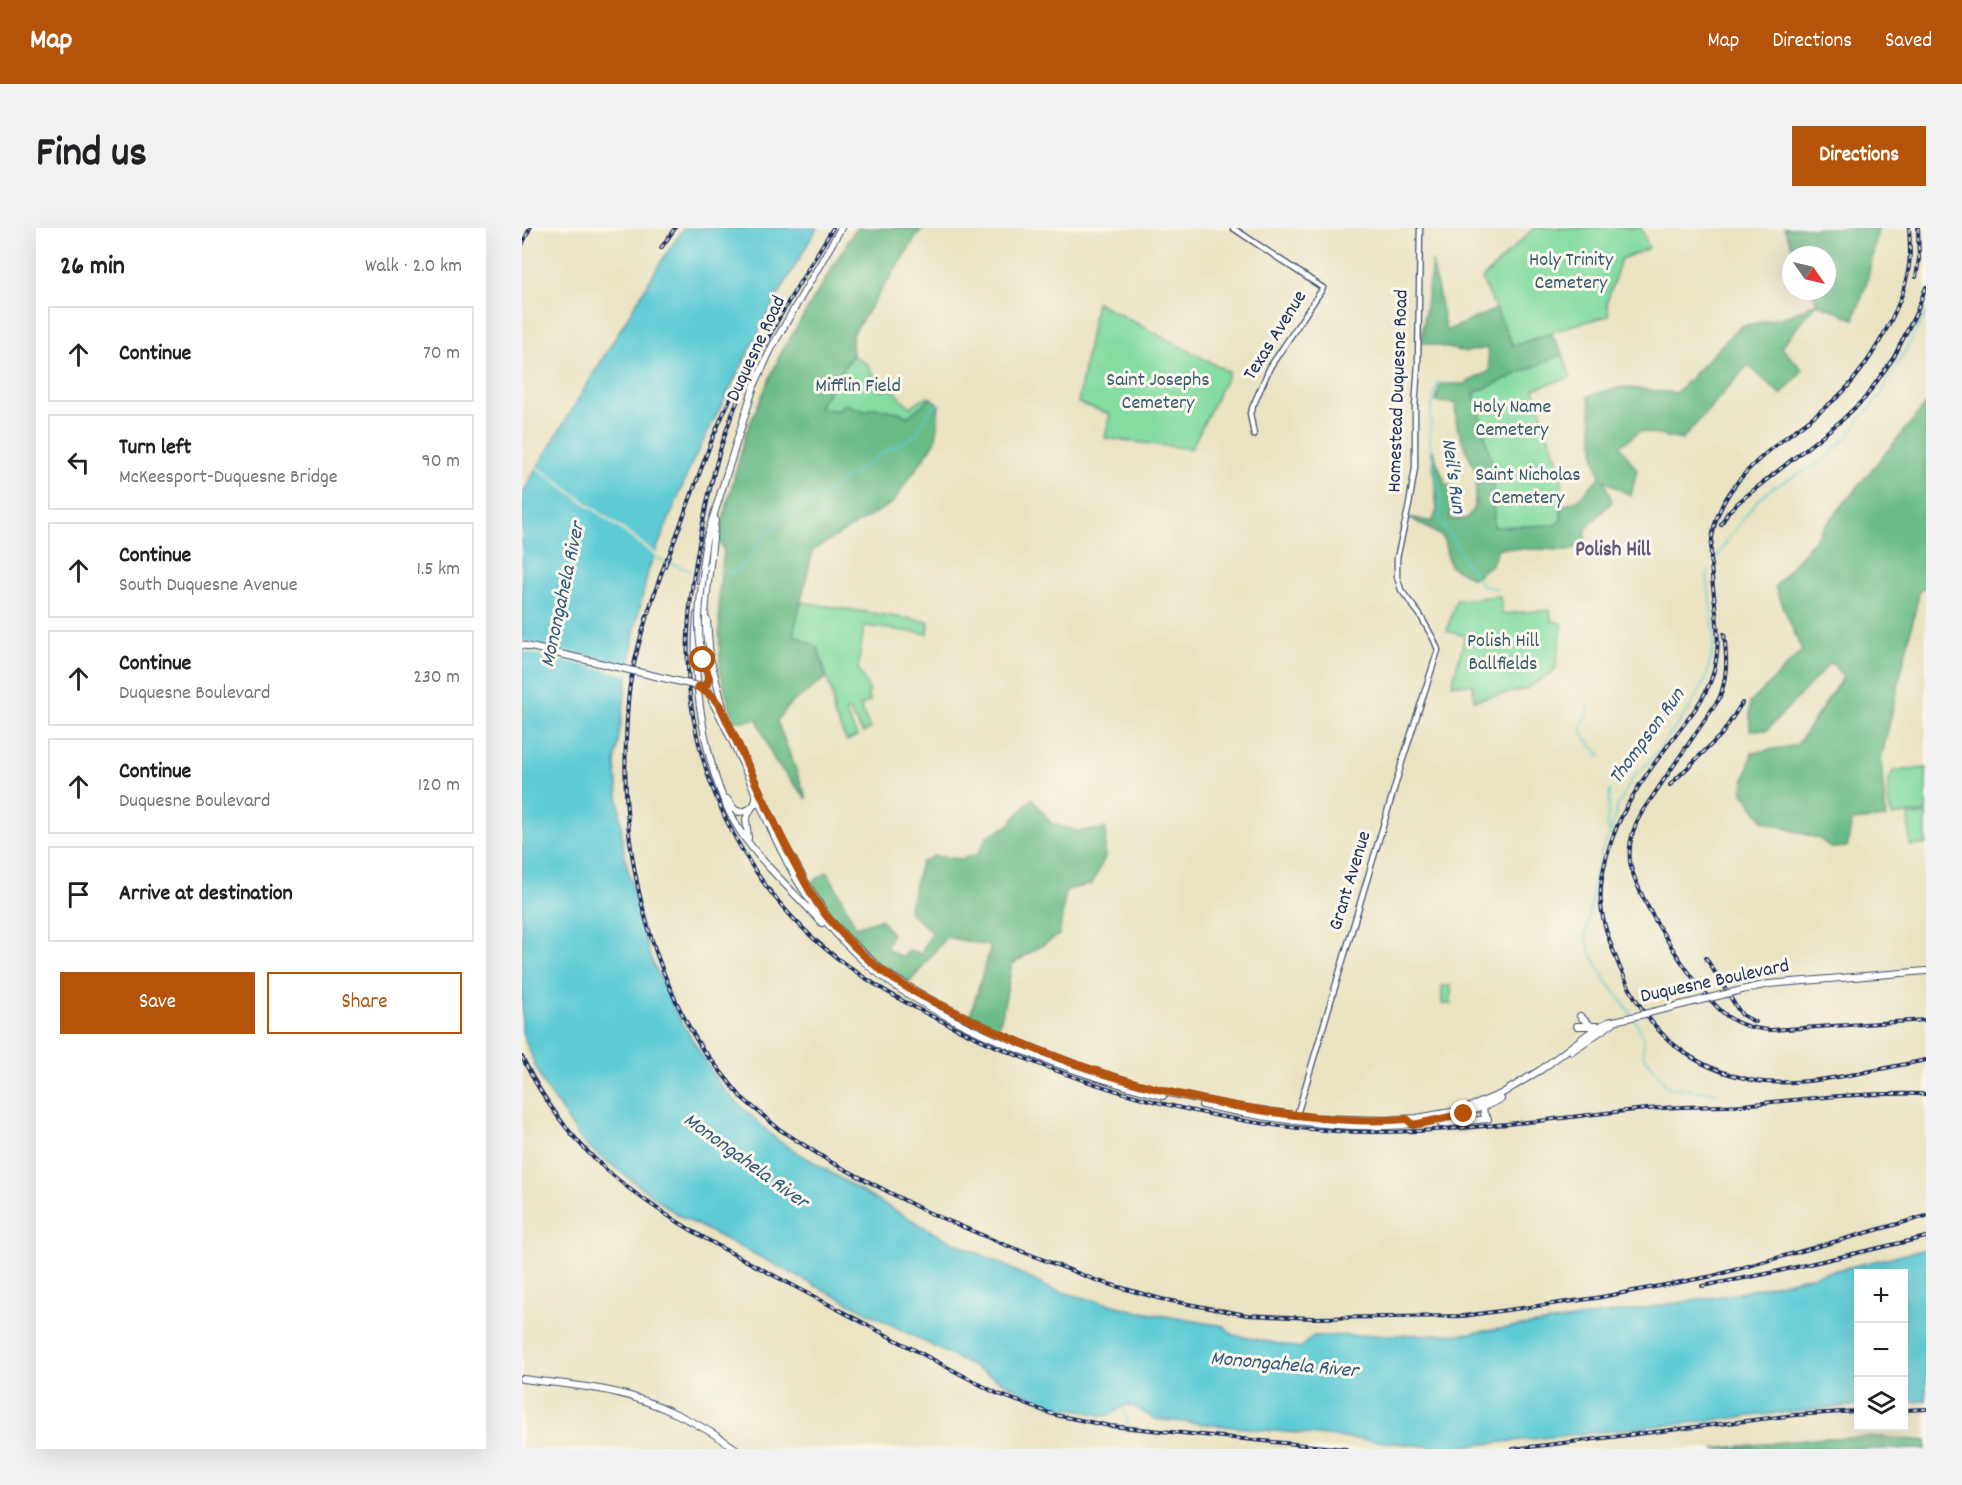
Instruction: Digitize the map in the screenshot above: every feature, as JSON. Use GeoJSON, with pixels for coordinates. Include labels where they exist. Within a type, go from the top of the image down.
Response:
{"type":"FeatureCollection","features":[{"type":"Feature","properties":{"kind":"main road","name":"Duquesne Road"},"geometry":{"type":"LineString","coordinates":[[721,492],[744,414],[763,366],[808,282],[841,228]]}},
{"type":"Feature","properties":{"kind":"main road"},"geometry":{"type":"LineString","coordinates":[[721,492],[710,524],[696,627],[701,713],[708,748],[724,802],[741,832],[834,936],[858,957]]}},
{"type":"Feature","properties":{"kind":"main road"},"geometry":{"type":"LineString","coordinates":[[721,492],[713,531],[700,674],[709,740],[719,777],[730,805],[739,812],[751,809]]}},
{"type":"Feature","properties":{"kind":"main road"},"geometry":{"type":"LineString","coordinates":[[703,568],[699,637],[709,678],[706,690],[800,883],[828,925],[858,957]]}},
{"type":"Feature","properties":{"kind":"main road"},"geometry":{"type":"LineString","coordinates":[[708,581],[707,617],[710,658],[726,720]]}},
{"type":"Feature","properties":{"kind":"main road"},"geometry":{"type":"LineString","coordinates":[[522,647],[706,690]]}},
{"type":"Feature","properties":{"kind":"main road"},"geometry":{"type":"LineString","coordinates":[[522,647],[706,690],[716,700],[782,838],[814,897],[828,918],[890,977],[1008,1038],[1084,1068],[1181,1096],[1295,1118]]}},
{"type":"Feature","properties":{"kind":"main road"},"geometry":{"type":"LineString","coordinates":[[752,847],[746,829],[746,819],[755,802],[754,791]]}},
{"type":"Feature","properties":{"kind":"main road","name":"Duquesne Boulevard"},"geometry":{"type":"LineString","coordinates":[[858,957],[908,994],[958,1021],[1077,1070],[1144,1091],[1248,1114],[1355,1125],[1413,1125],[1450,1118],[1483,1105],[1523,1087],[1592,1036],[1619,1020]]}},
{"type":"Feature","properties":{"kind":"main road","name":"Duquesne Boulevard"},"geometry":{"type":"LineString","coordinates":[[1295,1118],[1407,1119],[1443,1115],[1483,1105],[1526,1080],[1600,1025],[1769,984],[1926,971]]}},
{"type":"Feature","properties":{"kind":"main road"},"geometry":{"type":"LineString","coordinates":[[1580,1016],[1590,1026]]}},
{"type":"Feature","properties":{"kind":"main road"},"geometry":{"type":"LineString","coordinates":[[1580,1040],[1581,1032],[1575,1026],[1600,1025]]}},
{"type":"Feature","properties":{"kind":"main road"},"geometry":{"type":"LineString","coordinates":[[1407,1119],[1413,1125],[1488,1119],[1484,1114],[1483,1105]]}},
{"type":"Feature","properties":{"kind":"main road"},"geometry":{"type":"LineString","coordinates":[[522,1379],[612,1391],[637,1398],[716,1434],[736,1449]]}},
{"type":"Feature","properties":{"kind":"street","name":"Texas Avenue"},"geometry":{"type":"LineString","coordinates":[[1233,228],[1323,288],[1266,377],[1250,413],[1254,435]]}},
{"type":"Feature","properties":{"kind":"street","name":"Homestead Duquesne Road"},"geometry":{"type":"LineString","coordinates":[[1420,228],[1415,468],[1397,558],[1397,577],[1401,590],[1420,615],[1438,650]]}},
{"type":"Feature","properties":{"kind":"street","name":"Grant Avenue"},"geometry":{"type":"LineString","coordinates":[[1295,1118],[1438,650]]}},
{"type":"Feature","properties":{"kind":"green space"},"geometry":{"type":"Polygon","coordinates":[[[856,228],[922,228],[852,335],[853,354],[818,407],[837,411],[844,404],[865,411],[874,408],[899,412],[907,417],[931,398],[939,405],[936,441],[892,503],[813,550],[793,634],[818,648],[826,678],[790,704],[777,721],[807,799],[775,762],[757,719],[734,722],[720,671],[719,592],[724,551],[718,539],[746,433],[780,355],[856,228]]]}},
{"type":"Feature","properties":{"kind":"green space","name":"Holy Trinity Cemetery"},"geometry":{"type":"Polygon","coordinates":[[[1534,228],[1641,228],[1649,248],[1621,259],[1607,302],[1609,316],[1573,325],[1513,346],[1482,279],[1534,228]]]}},
{"type":"Feature","properties":{"kind":"green space"},"geometry":{"type":"Polygon","coordinates":[[[1784,228],[1878,228],[1867,282],[1854,319],[1817,303],[1781,347],[1803,370],[1781,395],[1748,365],[1682,440],[1640,431],[1620,446],[1637,470],[1631,496],[1604,480],[1612,501],[1586,529],[1585,545],[1568,550],[1498,548],[1492,564],[1473,578],[1450,566],[1443,537],[1409,517],[1432,522],[1437,510],[1432,449],[1446,485],[1452,486],[1450,519],[1466,519],[1474,509],[1477,475],[1457,427],[1455,403],[1436,402],[1440,384],[1464,384],[1490,371],[1487,348],[1466,352],[1421,342],[1432,261],[1446,331],[1496,309],[1513,346],[1551,333],[1563,354],[1474,393],[1492,464],[1494,527],[1554,525],[1561,520],[1562,506],[1576,501],[1600,477],[1595,458],[1588,396],[1622,387],[1676,393],[1739,327],[1791,315],[1817,302],[1816,300],[1836,300],[1836,246],[1792,246],[1784,228]]]}},
{"type":"Feature","properties":{"kind":"green space","name":"Saint Josephs Cemetery"},"geometry":{"type":"Polygon","coordinates":[[[1096,302],[1229,372],[1191,449],[1105,438],[1110,414],[1078,403],[1096,302]]]}},
{"type":"Feature","properties":{"kind":"green space"},"geometry":{"type":"Polygon","coordinates":[[[1563,354],[1571,377],[1534,389],[1562,472],[1561,520],[1554,525],[1494,527],[1492,464],[1474,393],[1563,354]]]}},
{"type":"Feature","properties":{"kind":"green space","name":"Mifflin Field"},"geometry":{"type":"Polygon","coordinates":[[[852,355],[867,364],[883,390],[890,387],[910,407],[925,397],[931,398],[907,417],[899,412],[874,408],[865,411],[844,404],[837,411],[818,408],[852,355]]]}},
{"type":"Feature","properties":{"kind":"green space"},"geometry":{"type":"Polygon","coordinates":[[[1926,404],[1926,588],[1920,590],[1881,760],[1886,818],[1852,821],[1847,847],[1831,848],[1820,839],[1764,821],[1742,791],[1752,753],[1797,745],[1843,677],[1831,662],[1767,730],[1750,730],[1750,703],[1802,651],[1775,587],[1926,404]]]}},
{"type":"Feature","properties":{"kind":"green space","name":"Polish Hill Ballfields"},"geometry":{"type":"Polygon","coordinates":[[[1500,596],[1502,614],[1550,610],[1552,621],[1563,624],[1555,670],[1526,689],[1474,700],[1473,685],[1452,684],[1465,636],[1447,631],[1456,600],[1500,596]]]}},
{"type":"Feature","properties":{"kind":"green space"},"geometry":{"type":"Polygon","coordinates":[[[801,602],[929,622],[928,634],[864,626],[858,668],[870,692],[867,694],[870,701],[860,706],[870,729],[863,733],[848,710],[845,712],[857,736],[847,741],[834,715],[833,697],[818,648],[793,634],[801,602]]]}},
{"type":"Feature","properties":{"kind":"green space"},"geometry":{"type":"Polygon","coordinates":[[[1926,768],[1926,812],[1892,816],[1888,793],[1893,771],[1926,768]]]}},
{"type":"Feature","properties":{"kind":"green space"},"geometry":{"type":"Polygon","coordinates":[[[1032,798],[1051,823],[1077,831],[1106,829],[1105,857],[1092,884],[1066,890],[1059,935],[1012,964],[1002,1016],[997,1028],[970,1016],[991,946],[946,937],[910,982],[884,969],[862,952],[834,918],[812,882],[828,872],[856,927],[880,919],[892,934],[886,948],[901,957],[910,950],[921,954],[932,932],[908,911],[921,862],[934,856],[962,859],[978,854],[987,836],[1008,826],[1032,798]]]}},
{"type":"Feature","properties":{"kind":"green space"},"geometry":{"type":"Polygon","coordinates":[[[1926,814],[1926,844],[1910,846],[1908,816],[1926,814]]]}},
{"type":"Feature","properties":{"kind":"green space"},"geometry":{"type":"Polygon","coordinates":[[[1442,986],[1451,986],[1451,1004],[1442,1004],[1442,986]]]}},
{"type":"Feature","properties":{"kind":"green space"},"geometry":{"type":"Polygon","coordinates":[[[1882,1437],[1926,1441],[1926,1449],[1713,1449],[1826,1438],[1882,1437]]]}},
{"type":"Feature","properties":{"kind":"water","name":"Monongahela River"},"geometry":{"type":"Polygon","coordinates":[[[684,228],[817,228],[774,302],[692,463],[649,568],[635,628],[615,763],[624,854],[650,957],[679,1018],[722,1088],[777,1140],[938,1235],[1050,1289],[1141,1312],[1224,1326],[1233,1335],[1300,1348],[1313,1336],[1463,1334],[1735,1294],[1926,1249],[1926,1401],[1908,1402],[1908,1269],[1854,1269],[1854,1405],[1446,1448],[1154,1419],[1135,1407],[1126,1405],[1103,1416],[1056,1407],[1032,1397],[678,1215],[584,1144],[542,1082],[522,1032],[522,496],[664,257],[684,228]]]}},
{"type":"Feature","properties":{"kind":"pier"},"geometry":{"type":"Polygon","coordinates":[[[552,437],[537,466],[658,554],[657,557],[534,466],[552,437]]]}},
{"type":"Feature","properties":{"kind":"pier"},"geometry":{"type":"Polygon","coordinates":[[[522,641],[632,667],[631,676],[522,651],[522,641]]]}},
{"type":"Feature","properties":{"kind":"waterway","name":"Thompson Run"},"geometry":{"type":"LineString","coordinates":[[1717,558],[1728,539],[1757,501],[1772,488],[1824,461],[1853,431],[1861,417],[1879,398],[1926,313]]}},
{"type":"Feature","properties":{"kind":"waterway","name":"Neil's Run"},"geometry":{"type":"LineString","coordinates":[[1438,381],[1431,410],[1430,447],[1441,496],[1440,521],[1481,585],[1498,589]]}},
{"type":"Feature","properties":{"kind":"waterway"},"geometry":{"type":"LineString","coordinates":[[719,570],[732,573],[742,567],[785,516],[826,493],[881,454],[916,435],[932,407],[940,404]]}},
{"type":"Feature","properties":{"kind":"waterway"},"geometry":{"type":"LineString","coordinates":[[653,557],[664,561]]}},
{"type":"Feature","properties":{"kind":"waterway"},"geometry":{"type":"LineString","coordinates":[[668,562],[690,571]]}},
{"type":"Feature","properties":{"kind":"waterway","name":"Thompson Run"},"geometry":{"type":"LineString","coordinates":[[1591,954],[1586,936],[1595,877],[1600,854],[1610,834],[1617,807],[1634,776],[1651,760],[1690,708],[1706,679],[1714,633],[1707,575],[1709,571]]}},
{"type":"Feature","properties":{"kind":"waterway","name":"Neil's Run"},"geometry":{"type":"LineString","coordinates":[[1588,706],[1583,722],[1583,733],[1601,756]]}},
{"type":"Feature","properties":{"kind":"waterway","name":"Neil's Run"},"geometry":{"type":"LineString","coordinates":[[1610,790],[1607,827],[1610,833]]}},
{"type":"Feature","properties":{"kind":"waterway","name":"Thompson Run"},"geometry":{"type":"LineString","coordinates":[[1592,956],[1606,980],[1632,1015]]}},
{"type":"Feature","properties":{"kind":"waterway","name":"Thompson Run"},"geometry":{"type":"LineString","coordinates":[[1634,1019],[1644,1038],[1643,1054],[1667,1087],[1717,1093]]}},
{"type":"Feature","properties":{"kind":"waterway"},"geometry":{"type":"LineString","coordinates":[[1122,1406],[1127,1415],[1128,1424]]}},
{"type":"Feature","properties":{"kind":"railway"},"geometry":{"type":"LineString","coordinates":[[522,245],[530,228]]}},
{"type":"Feature","properties":{"kind":"railway"},"geometry":{"type":"LineString","coordinates":[[661,248],[675,228]]}},
{"type":"Feature","properties":{"kind":"railway"},"geometry":{"type":"LineString","coordinates":[[833,228],[768,338],[745,383],[723,439],[703,521],[693,578],[688,640],[691,702],[707,773],[720,807],[755,871],[777,900],[828,951],[866,978],[926,1013],[988,1043],[1071,1076],[1202,1113],[1291,1127],[1360,1132],[1412,1131],[1539,1121],[1648,1109],[1742,1105],[1857,1095],[1926,1094]]}},
{"type":"Feature","properties":{"kind":"railway"},"geometry":{"type":"LineString","coordinates":[[1909,228],[1909,264],[1903,291],[1897,308],[1868,360],[1857,376],[1834,400],[1774,446],[1746,472],[1724,502],[1715,524],[1711,546],[1718,635],[1717,658],[1711,680],[1695,709],[1648,773],[1624,811],[1606,858],[1602,875],[1601,905],[1607,934],[1620,968],[1639,1004],[1662,1034],[1709,1067],[1751,1080],[1784,1082],[1845,1076],[1926,1060]]}},
{"type":"Feature","properties":{"kind":"railway"},"geometry":{"type":"LineString","coordinates":[[1916,277],[1919,259],[1918,228]]}},
{"type":"Feature","properties":{"kind":"railway"},"geometry":{"type":"LineString","coordinates":[[1721,525],[1728,512],[1740,501],[1842,420],[1865,398],[1894,357],[1926,287]]}},
{"type":"Feature","properties":{"kind":"railway"},"geometry":{"type":"LineString","coordinates":[[665,566],[713,437],[730,399]]}},
{"type":"Feature","properties":{"kind":"railway"},"geometry":{"type":"LineString","coordinates":[[667,558],[641,637],[630,685],[626,740],[628,823],[642,906],[654,946],[669,985],[708,1058]]}},
{"type":"Feature","properties":{"kind":"railway"},"geometry":{"type":"LineString","coordinates":[[1724,634],[1726,667],[1719,699],[1642,812],[1634,829],[1630,861],[1634,877],[1655,920],[1685,967],[1715,1005],[1742,1025],[1771,1030],[1926,1020]]}},
{"type":"Feature","properties":{"kind":"railway"},"geometry":{"type":"LineString","coordinates":[[1670,785],[1722,734],[1742,703]]}},
{"type":"Feature","properties":{"kind":"railway"},"geometry":{"type":"LineString","coordinates":[[1706,958],[1742,1015],[1755,1022]]}},
{"type":"Feature","properties":{"kind":"railway"},"geometry":{"type":"LineString","coordinates":[[705,1052],[741,1097],[779,1129],[829,1161],[923,1210],[1098,1281],[1161,1299],[1247,1315],[1312,1318],[1463,1316],[1596,1298],[1713,1276],[1926,1216]]}},
{"type":"Feature","properties":{"kind":"railway"},"geometry":{"type":"LineString","coordinates":[[522,1057],[540,1091],[582,1146],[606,1169],[659,1210],[722,1248],[996,1393],[1055,1415],[1110,1426],[1346,1449]]}},
{"type":"Feature","properties":{"kind":"railway"},"geometry":{"type":"LineString","coordinates":[[1702,1286],[1766,1274],[1926,1237]]}},
{"type":"Feature","properties":{"kind":"railway"},"geometry":{"type":"LineString","coordinates":[[1908,1410],[1926,1409]]}},
{"type":"Feature","properties":{"kind":"railway"},"geometry":{"type":"LineString","coordinates":[[1513,1449],[1795,1415],[1854,1411]]}},
{"type":"Feature","properties":{"kind":"district","name":"Polish Hill"},"geometry":{"type":"Point","coordinates":[1613,551]}},
{"type":"Feature","properties":{"kind":"route"},"geometry":{"type":"LineString","coordinates":[[703,660],[709,678],[706,685],[698,687],[706,690],[720,706],[782,838],[814,897],[828,918],[849,940],[896,981],[1008,1038],[1084,1068],[1164,1092],[1227,1105],[1313,1118],[1407,1119],[1413,1125],[1464,1114]]}},
{"type":"Feature","properties":{"kind":"park label","name":"Holy Name Cemetery"},"geometry":{"type":"Point","coordinates":[1512,420]}},
{"type":"Feature","properties":{"kind":"park label","name":"Saint Nicholas Cemetery"},"geometry":{"type":"Point","coordinates":[1528,488]}}]}
